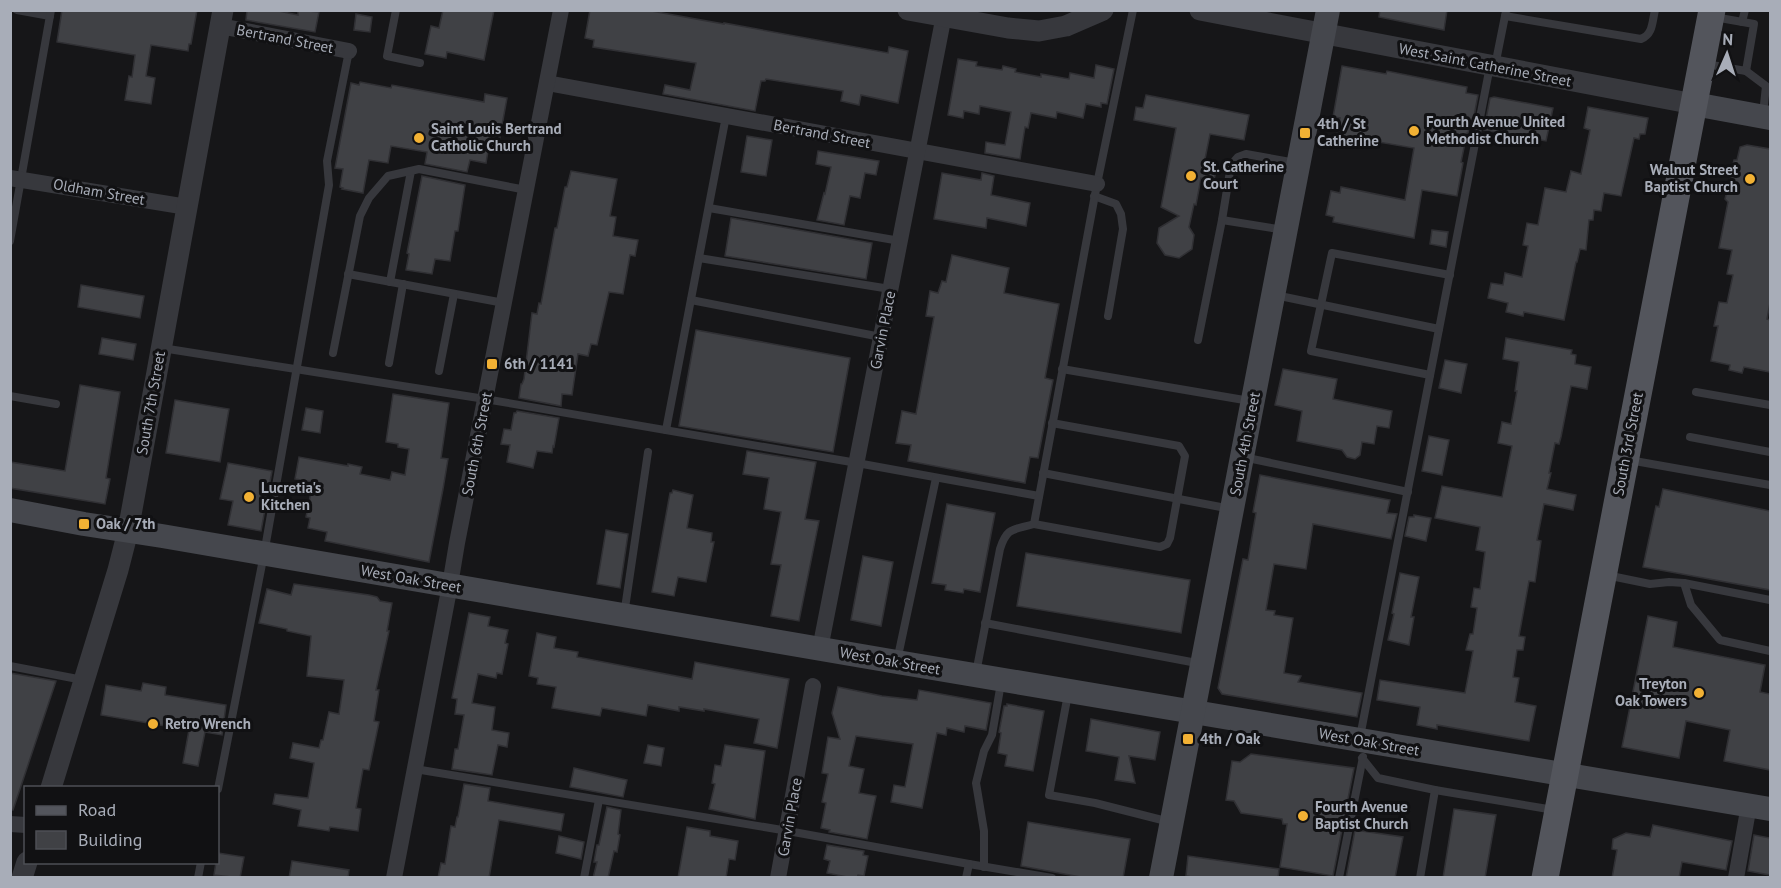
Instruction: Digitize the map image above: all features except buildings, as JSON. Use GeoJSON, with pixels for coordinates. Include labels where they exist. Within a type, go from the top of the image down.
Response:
{"type":"FeatureCollection","features":[{"type":"Feature","properties":{"kind":"main road","name":"South 3rd Street"},"geometry":{"type":"LineString","coordinates":[[1545,878],[1712,14]]}},
{"type":"Feature","properties":{"kind":"main road","name":"South 4th Street"},"geometry":{"type":"LineString","coordinates":[[1161,878],[1326,22]]}},
{"type":"Feature","properties":{"kind":"main road","name":"West Saint Catherine Street"},"geometry":{"type":"LineString","coordinates":[[1694,104],[1767,117]]}},
{"type":"Feature","properties":{"kind":"main road","name":"West Oak Street"},"geometry":{"type":"LineString","coordinates":[[10,510],[1193,712],[1363,747],[1564,775],[1760,807]]}},
{"type":"Feature","properties":{"kind":"street","name":"South 6th Street"},"geometry":{"type":"LineString","coordinates":[[394,878],[561,10]]}},
{"type":"Feature","properties":{"kind":"street"},"geometry":{"type":"LineString","coordinates":[[908,10],[944,14],[1008,28],[1039,31],[1066,26],[1103,10]]}},
{"type":"Feature","properties":{"kind":"street","name":"West Saint Catherine Street"},"geometry":{"type":"LineString","coordinates":[[1200,10],[1280,21],[1326,22],[1492,66],[1694,104]]}},
{"type":"Feature","properties":{"kind":"street","name":"Garvin Place"},"geometry":{"type":"LineString","coordinates":[[820,649],[944,14]]}},
{"type":"Feature","properties":{"kind":"street","name":"Bertrand Street"},"geometry":{"type":"LineString","coordinates":[[221,18],[349,51]]}},
{"type":"Feature","properties":{"kind":"street","name":"South 7th Street"},"geometry":{"type":"LineString","coordinates":[[52,786],[128,531],[221,18]]}},
{"type":"Feature","properties":{"kind":"street","name":"Bertrand Street"},"geometry":{"type":"LineString","coordinates":[[547,83],[917,152],[1095,190]]}},
{"type":"Feature","properties":{"kind":"street","name":"Oldham Street"},"geometry":{"type":"LineString","coordinates":[[16,179],[187,207]]}},
{"type":"Feature","properties":{"kind":"street","name":"Garvin Place"},"geometry":{"type":"LineString","coordinates":[[778,878],[813,686]]}},
{"type":"Feature","properties":{"kind":"street"},"geometry":{"type":"LineString","coordinates":[[1736,878],[1760,807]]}},
{"type":"Feature","properties":{"kind":"lane"},"geometry":{"type":"LineString","coordinates":[[10,241],[16,179],[50,13],[17,10]]}},
{"type":"Feature","properties":{"kind":"lane"},"geometry":{"type":"LineString","coordinates":[[396,10],[387,56],[420,63]]}},
{"type":"Feature","properties":{"kind":"lane"},"geometry":{"type":"LineString","coordinates":[[1034,524],[1095,190],[1133,10]]}},
{"type":"Feature","properties":{"kind":"lane"},"geometry":{"type":"LineString","coordinates":[[1339,878],[1430,375],[1492,66],[1505,13],[1641,39],[1651,32],[1655,10]]}},
{"type":"Feature","properties":{"kind":"lane"},"geometry":{"type":"LineString","coordinates":[[1742,22],[1744,10]]}},
{"type":"Feature","properties":{"kind":"lane"},"geometry":{"type":"LineString","coordinates":[[1712,14],[1754,24],[1746,71]]}},
{"type":"Feature","properties":{"kind":"lane"},"geometry":{"type":"LineString","coordinates":[[219,786],[264,554],[329,185],[327,161],[349,51]]}},
{"type":"Feature","properties":{"kind":"lane"},"geometry":{"type":"LineString","coordinates":[[1702,64],[1746,71],[1766,86],[1767,117]]}},
{"type":"Feature","properties":{"kind":"lane"},"geometry":{"type":"LineString","coordinates":[[666,430],[726,116]]}},
{"type":"Feature","properties":{"kind":"lane"},"geometry":{"type":"LineString","coordinates":[[1198,340],[1232,165],[1238,157],[1246,154],[1299,164]]}},
{"type":"Feature","properties":{"kind":"lane"},"geometry":{"type":"LineString","coordinates":[[333,353],[360,216],[369,198],[388,176],[418,169],[526,190]]}},
{"type":"Feature","properties":{"kind":"lane"},"geometry":{"type":"LineString","coordinates":[[390,282],[411,171]]}},
{"type":"Feature","properties":{"kind":"lane"},"geometry":{"type":"LineString","coordinates":[[1095,190],[1116,204],[1124,229],[1108,316]]}},
{"type":"Feature","properties":{"kind":"lane"},"geometry":{"type":"LineString","coordinates":[[709,208],[900,241]]}},
{"type":"Feature","properties":{"kind":"lane"},"geometry":{"type":"LineString","coordinates":[[1222,220],[1286,231]]}},
{"type":"Feature","properties":{"kind":"lane"},"geometry":{"type":"LineString","coordinates":[[1430,375],[1311,351],[1320,304],[1332,253],[1450,275]]}},
{"type":"Feature","properties":{"kind":"lane"},"geometry":{"type":"LineString","coordinates":[[699,258],[890,289]]}},
{"type":"Feature","properties":{"kind":"lane"},"geometry":{"type":"LineString","coordinates":[[348,274],[504,303]]}},
{"type":"Feature","properties":{"kind":"lane"},"geometry":{"type":"LineString","coordinates":[[389,363],[403,284]]}},
{"type":"Feature","properties":{"kind":"lane"},"geometry":{"type":"LineString","coordinates":[[439,371],[454,294]]}},
{"type":"Feature","properties":{"kind":"lane"},"geometry":{"type":"LineString","coordinates":[[1274,295],[1439,329]]}},
{"type":"Feature","properties":{"kind":"lane"},"geometry":{"type":"LineString","coordinates":[[691,300],[881,337]]}},
{"type":"Feature","properties":{"kind":"lane"},"geometry":{"type":"LineString","coordinates":[[161,348],[485,399],[1039,496]]}},
{"type":"Feature","properties":{"kind":"lane"},"geometry":{"type":"LineString","coordinates":[[1062,369],[1253,401]]}},
{"type":"Feature","properties":{"kind":"lane"},"geometry":{"type":"LineString","coordinates":[[1696,392],[1770,405]]}},
{"type":"Feature","properties":{"kind":"lane"},"geometry":{"type":"LineString","coordinates":[[10,396],[56,404]]}},
{"type":"Feature","properties":{"kind":"lane"},"geometry":{"type":"LineString","coordinates":[[975,675],[1004,535],[1034,524],[1160,547],[1167,544],[1170,538],[1185,456],[1179,446],[1052,423]]}},
{"type":"Feature","properties":{"kind":"lane"},"geometry":{"type":"LineString","coordinates":[[1690,437],[1770,452]]}},
{"type":"Feature","properties":{"kind":"lane"},"geometry":{"type":"LineString","coordinates":[[624,615],[648,452]]}},
{"type":"Feature","properties":{"kind":"lane"},"geometry":{"type":"LineString","coordinates":[[1243,457],[1408,492]]}},
{"type":"Feature","properties":{"kind":"lane"},"geometry":{"type":"LineString","coordinates":[[1626,459],[1770,485]]}},
{"type":"Feature","properties":{"kind":"lane"},"geometry":{"type":"LineString","coordinates":[[1043,473],[1232,510]]}},
{"type":"Feature","properties":{"kind":"lane"},"geometry":{"type":"LineString","coordinates":[[897,662],[936,478]]}},
{"type":"Feature","properties":{"kind":"lane"},"geometry":{"type":"LineString","coordinates":[[1603,574],[1650,584],[1683,583],[1770,600]]}},
{"type":"Feature","properties":{"kind":"lane"},"geometry":{"type":"LineString","coordinates":[[1683,583],[1691,605],[1720,640],[1770,651]]}},
{"type":"Feature","properties":{"kind":"lane"},"geometry":{"type":"LineString","coordinates":[[985,623],[1202,664]]}},
{"type":"Feature","properties":{"kind":"lane"},"geometry":{"type":"LineString","coordinates":[[10,666],[84,681]]}},
{"type":"Feature","properties":{"kind":"lane"},"geometry":{"type":"LineString","coordinates":[[984,867],[984,831],[976,783],[984,751],[992,735],[1002,679]]}},
{"type":"Feature","properties":{"kind":"lane"},"geometry":{"type":"LineString","coordinates":[[1068,691],[1049,795],[1095,803],[1172,822]]}},
{"type":"Feature","properties":{"kind":"lane"},"geometry":{"type":"LineString","coordinates":[[1363,747],[1378,778],[1557,811]]}},
{"type":"Feature","properties":{"kind":"lane"},"geometry":{"type":"LineString","coordinates":[[415,769],[1052,878]]}},
{"type":"Feature","properties":{"kind":"lane"},"geometry":{"type":"LineString","coordinates":[[1420,878],[1436,790]]}},
{"type":"Feature","properties":{"kind":"lane"},"geometry":{"type":"LineString","coordinates":[[584,878],[599,800]]}},
{"type":"Feature","properties":{"kind":"lane"},"geometry":{"type":"LineString","coordinates":[[966,878],[969,864]]}},
{"type":"Feature","properties":{"kind":"place","name":"Fourth Avenue United Methodist Church"},"geometry":{"type":"Point","coordinates":[1414,131]}},
{"type":"Feature","properties":{"kind":"place","name":"4th / St Catherine"},"geometry":{"type":"Point","coordinates":[1305,133]}},
{"type":"Feature","properties":{"kind":"place","name":"Saint Louis Bertrand Catholic Church"},"geometry":{"type":"Point","coordinates":[419,138]}},
{"type":"Feature","properties":{"kind":"place","name":"St. Catherine Court"},"geometry":{"type":"Point","coordinates":[1191,176]}},
{"type":"Feature","properties":{"kind":"place","name":"Walnut Street Baptist Church"},"geometry":{"type":"Point","coordinates":[1750,179]}},
{"type":"Feature","properties":{"kind":"place","name":"6th / 1141"},"geometry":{"type":"Point","coordinates":[492,364]}},
{"type":"Feature","properties":{"kind":"place","name":"Lucretia's Kitchen"},"geometry":{"type":"Point","coordinates":[249,497]}},
{"type":"Feature","properties":{"kind":"place","name":"Oak / 7th"},"geometry":{"type":"Point","coordinates":[84,524]}},
{"type":"Feature","properties":{"kind":"place","name":"Treyton Oak Towers"},"geometry":{"type":"Point","coordinates":[1699,693]}},
{"type":"Feature","properties":{"kind":"place","name":"Retro Wrench"},"geometry":{"type":"Point","coordinates":[153,724]}},
{"type":"Feature","properties":{"kind":"place","name":"4th / Oak"},"geometry":{"type":"Point","coordinates":[1188,739]}},
{"type":"Feature","properties":{"kind":"place","name":"Fourth Avenue Baptist Church"},"geometry":{"type":"Point","coordinates":[1303,816]}}]}
